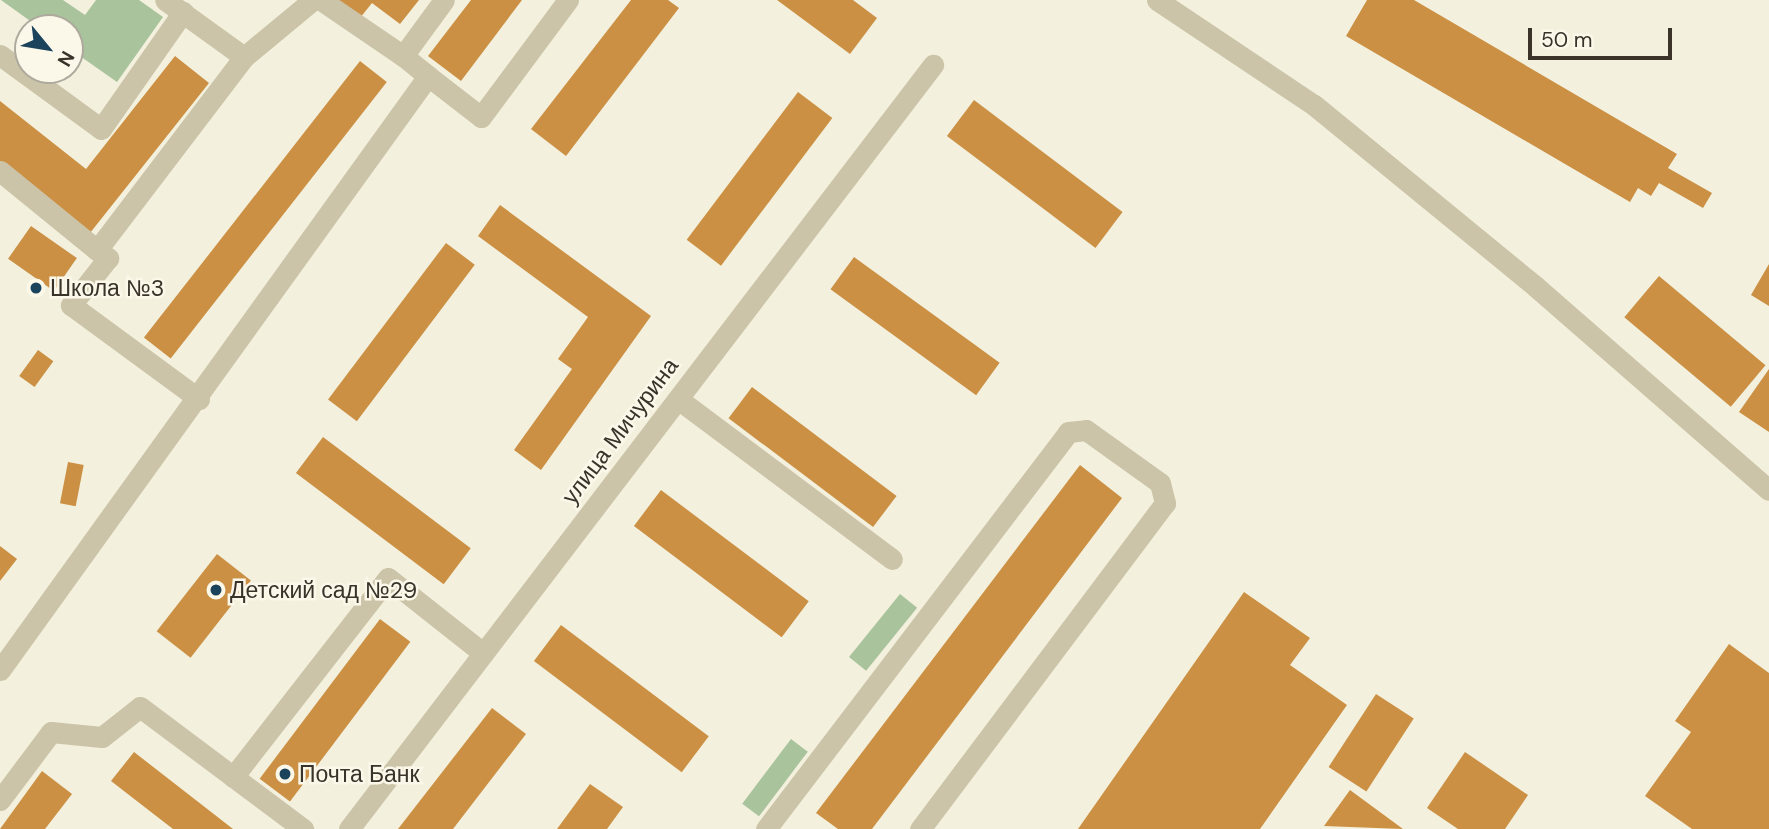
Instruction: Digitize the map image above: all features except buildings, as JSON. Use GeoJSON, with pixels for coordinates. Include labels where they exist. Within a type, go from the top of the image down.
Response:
{"type":"FeatureCollection","features":[{"type":"Feature","properties":{"kind":"street"},"geometry":{"type":"LineString","coordinates":[[165,0],[244,57]]}},
{"type":"Feature","properties":{"kind":"street"},"geometry":{"type":"LineString","coordinates":[[97,250],[244,57],[313,0]]}},
{"type":"Feature","properties":{"kind":"street"},"geometry":{"type":"LineString","coordinates":[[321,0],[403,56],[481,117],[568,0]]}},
{"type":"Feature","properties":{"kind":"street"},"geometry":{"type":"LineString","coordinates":[[403,56],[444,0]]}},
{"type":"Feature","properties":{"kind":"street"},"geometry":{"type":"LineString","coordinates":[[1157,0],[1314,104],[1535,286],[1769,490]]}},
{"type":"Feature","properties":{"kind":"street"},"geometry":{"type":"LineString","coordinates":[[0,55],[101,129],[183,12]]}},
{"type":"Feature","properties":{"kind":"street","name":"улица Мичурина"},"geometry":{"type":"LineString","coordinates":[[349,829],[933,65]]}},
{"type":"Feature","properties":{"kind":"street"},"geometry":{"type":"LineString","coordinates":[[0,670],[199,399],[428,76]]}},
{"type":"Feature","properties":{"kind":"street"},"geometry":{"type":"LineString","coordinates":[[0,171],[108,258],[71,305],[199,399]]}},
{"type":"Feature","properties":{"kind":"street"},"geometry":{"type":"LineString","coordinates":[[678,399],[892,559]]}},
{"type":"Feature","properties":{"kind":"street"},"geometry":{"type":"LineString","coordinates":[[775,826],[1068,432],[1077,428],[1086,430],[1160,483],[1165,503],[920,829]]}},
{"type":"Feature","properties":{"kind":"street"},"geometry":{"type":"LineString","coordinates":[[233,777],[388,578],[483,653]]}},
{"type":"Feature","properties":{"kind":"street"},"geometry":{"type":"LineString","coordinates":[[0,800],[51,732],[102,737],[140,707],[303,829]]}},
{"type":"Feature","properties":{"kind":"green space"},"geometry":{"type":"Polygon","coordinates":[[[1,0],[63,0],[84,14],[20,14],[1,0]]]}},
{"type":"Feature","properties":{"kind":"green space"},"geometry":{"type":"Polygon","coordinates":[[[96,0],[139,0],[163,17],[117,82],[84,59],[84,14],[96,0]]]}},
{"type":"Feature","properties":{"kind":"green space"},"geometry":{"type":"Polygon","coordinates":[[[900,594],[917,608],[866,671],[849,657],[900,594]]]}},
{"type":"Feature","properties":{"kind":"green space"},"geometry":{"type":"Polygon","coordinates":[[[791,739],[808,752],[759,816],[742,804],[791,739]]]}},
{"type":"Feature","properties":{"kind":"place","name":"Школа №3"},"geometry":{"type":"Point","coordinates":[36,288]}},
{"type":"Feature","properties":{"kind":"place","name":"Детский сад №29"},"geometry":{"type":"Point","coordinates":[216,590]}},
{"type":"Feature","properties":{"kind":"place","name":"Почта Банк"},"geometry":{"type":"Point","coordinates":[285,774]}}]}
